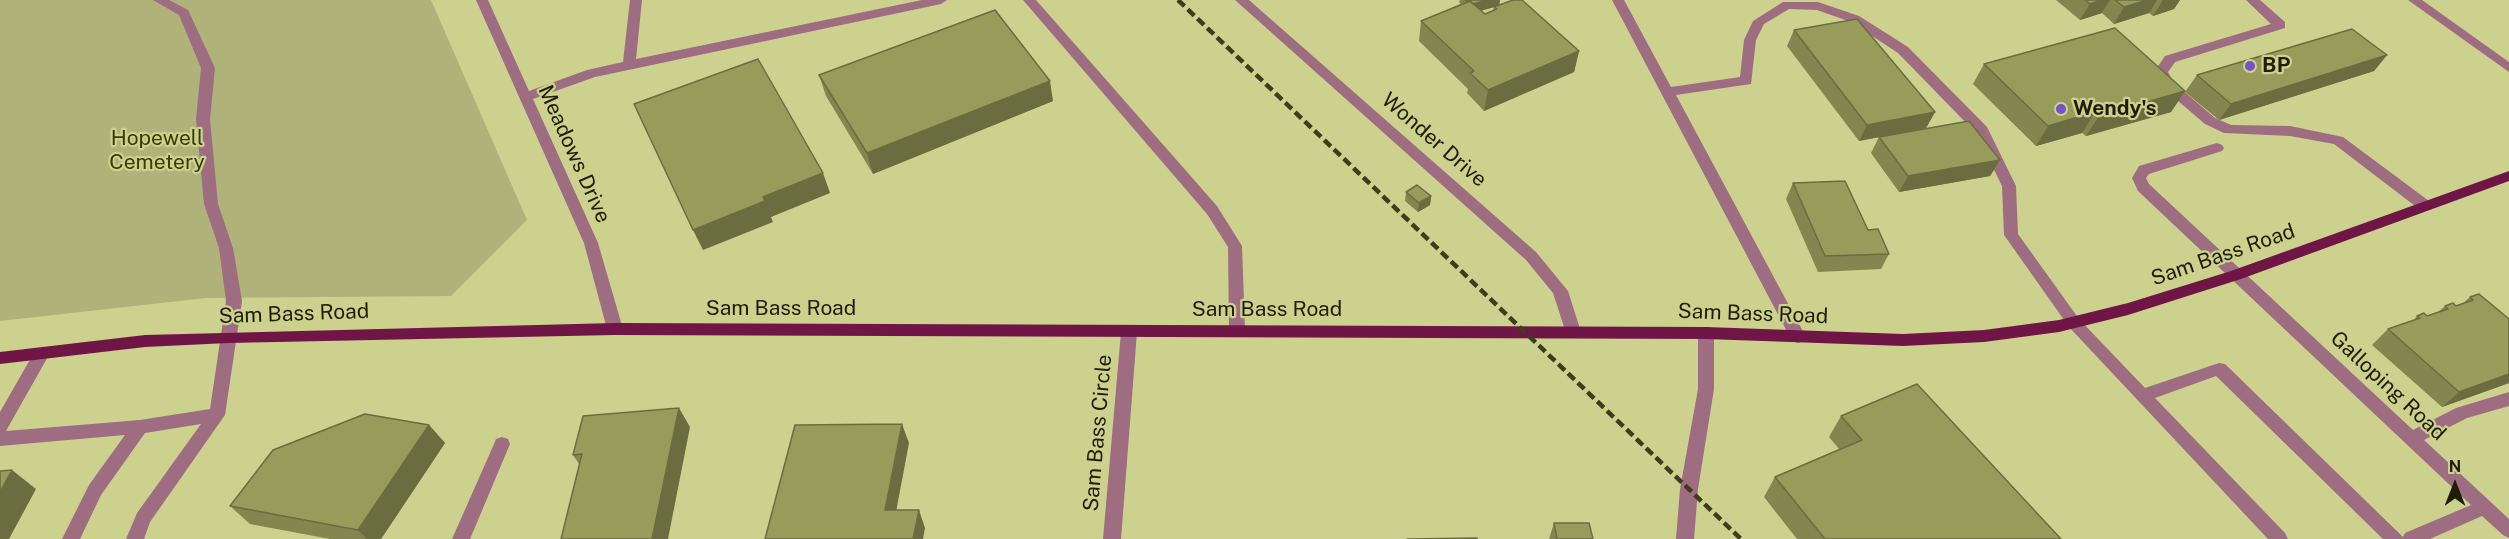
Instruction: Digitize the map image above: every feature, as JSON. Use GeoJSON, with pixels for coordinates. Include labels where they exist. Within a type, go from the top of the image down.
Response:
{"type":"FeatureCollection","features":[{"type":"Feature","properties":{"kind":"main road","name":"Sam Bass Road"},"geometry":{"type":"LineString","coordinates":[[0,358],[145,341],[228,337],[615,329],[1706,333],[1904,340],[1984,336],[2074,323],[2128,309],[2236,275],[2509,176]]}},
{"type":"Feature","properties":{"kind":"street"},"geometry":{"type":"LineString","coordinates":[[135,539],[143,518],[217,415],[234,301],[226,248],[211,204],[203,119],[208,68],[184,13],[159,0]]}},
{"type":"Feature","properties":{"kind":"street","name":"Meadows Drive"},"geometry":{"type":"LineString","coordinates":[[482,0],[591,243],[615,329]]}},
{"type":"Feature","properties":{"kind":"street"},"geometry":{"type":"LineString","coordinates":[[629,66],[636,0]]}},
{"type":"Feature","properties":{"kind":"street"},"geometry":{"type":"LineString","coordinates":[[525,97],[592,73],[941,0]]}},
{"type":"Feature","properties":{"kind":"street"},"geometry":{"type":"LineString","coordinates":[[1029,0],[1212,210],[1234,246],[1237,330]]}},
{"type":"Feature","properties":{"kind":"street","name":"Wonder Drive"},"geometry":{"type":"LineString","coordinates":[[1241,0],[1531,256],[1560,291],[1573,332]]}},
{"type":"Feature","properties":{"kind":"street"},"geometry":{"type":"LineString","coordinates":[[1617,0],[1798,337]]}},
{"type":"Feature","properties":{"kind":"street"},"geometry":{"type":"LineString","coordinates":[[2252,0],[2280,25],[2170,59],[2161,72],[2169,86],[2210,121],[2229,130],[2290,131],[2338,140],[2424,205]]}},
{"type":"Feature","properties":{"kind":"street"},"geometry":{"type":"LineString","coordinates":[[2414,0],[2509,68]]}},
{"type":"Feature","properties":{"kind":"street"},"geometry":{"type":"LineString","coordinates":[[1667,92],[1746,81],[1750,40],[1759,21],[1787,5],[1818,6],[1855,19],[1903,50],[1982,130],[2009,186],[2011,235],[2074,323],[2279,539]]}},
{"type":"Feature","properties":{"kind":"street","name":"Galloping Road"},"geometry":{"type":"LineString","coordinates":[[2217,148],[2144,170],[2139,178],[2143,187],[2509,530]]}},
{"type":"Feature","properties":{"kind":"street","name":"Sam Bass Circle"},"geometry":{"type":"LineString","coordinates":[[1112,539],[1129,332]]}},
{"type":"Feature","properties":{"kind":"street"},"geometry":{"type":"LineString","coordinates":[[1685,539],[1689,489],[1706,389],[1706,333]]}},
{"type":"Feature","properties":{"kind":"street"},"geometry":{"type":"LineString","coordinates":[[0,427],[42,353]]}},
{"type":"Feature","properties":{"kind":"street"},"geometry":{"type":"LineString","coordinates":[[2142,396],[2218,369],[2395,539]]}},
{"type":"Feature","properties":{"kind":"street"},"geometry":{"type":"LineString","coordinates":[[2411,439],[2462,413],[2509,399]]}},
{"type":"Feature","properties":{"kind":"street"},"geometry":{"type":"LineString","coordinates":[[0,439],[140,427],[217,415]]}},
{"type":"Feature","properties":{"kind":"street"},"geometry":{"type":"LineString","coordinates":[[71,539],[95,490],[140,427]]}},
{"type":"Feature","properties":{"kind":"street"},"geometry":{"type":"LineString","coordinates":[[460,539],[502,444]]}},
{"type":"Feature","properties":{"kind":"street"},"geometry":{"type":"LineString","coordinates":[[2411,539],[2484,507]]}},
{"type":"Feature","properties":{"kind":"green space","name":"Hopewell Cemetery"},"geometry":{"type":"Polygon","coordinates":[[[0,0],[431,0],[527,220],[451,296],[206,298],[0,321],[0,0]]]}},
{"type":"Feature","properties":{"kind":"building"},"geometry":{"type":"Polygon","coordinates":[[[1466,0],[1487,0],[1473,4],[1466,0]]]}},
{"type":"Feature","properties":{"kind":"building"},"geometry":{"type":"Polygon","coordinates":[[[1513,0],[1522,0],[1579,51],[1488,90],[1470,73],[1474,71],[1421,21],[1470,1],[1485,14],[1497,9],[1494,7],[1513,0]]]}},
{"type":"Feature","properties":{"kind":"building"},"geometry":{"type":"Polygon","coordinates":[[[2085,0],[2102,0],[2090,4],[2085,0]]]}},
{"type":"Feature","properties":{"kind":"building"},"geometry":{"type":"Polygon","coordinates":[[[2115,0],[2148,0],[2124,7],[2115,0]]]}},
{"type":"Feature","properties":{"kind":"building"},"geometry":{"type":"Polygon","coordinates":[[[995,10],[1050,81],[867,153],[819,75],[995,10]]]}},
{"type":"Feature","properties":{"kind":"building"},"geometry":{"type":"Polygon","coordinates":[[[1857,19],[1935,112],[1867,125],[1794,30],[1857,19]]]}},
{"type":"Feature","properties":{"kind":"building"},"geometry":{"type":"Polygon","coordinates":[[[2115,28],[2185,91],[2099,116],[2095,112],[2048,126],[1984,64],[2115,28]]]}},
{"type":"Feature","properties":{"kind":"building"},"geometry":{"type":"Polygon","coordinates":[[[2352,29],[2387,55],[2231,104],[2197,75],[2352,29]]]}},
{"type":"Feature","properties":{"kind":"building"},"geometry":{"type":"Polygon","coordinates":[[[758,59],[823,173],[763,197],[765,201],[693,230],[634,104],[758,59]]]}},
{"type":"Feature","properties":{"kind":"building"},"geometry":{"type":"Polygon","coordinates":[[[1969,121],[2000,160],[1908,176],[1879,137],[1969,121]]]}},
{"type":"Feature","properties":{"kind":"building"},"geometry":{"type":"Polygon","coordinates":[[[1845,181],[1868,230],[1878,229],[1889,254],[1825,256],[1793,183],[1845,181]]]}},
{"type":"Feature","properties":{"kind":"building"},"geometry":{"type":"Polygon","coordinates":[[[1417,185],[1431,196],[1419,203],[1406,192],[1417,185]]]}},
{"type":"Feature","properties":{"kind":"building"},"geometry":{"type":"Polygon","coordinates":[[[2479,294],[2509,319],[2509,374],[2459,392],[2388,329],[2420,318],[2417,316],[2424,313],[2427,316],[2448,309],[2445,306],[2453,303],[2456,306],[2473,300],[2470,297],[2479,294]]]}},
{"type":"Feature","properties":{"kind":"building"},"geometry":{"type":"Polygon","coordinates":[[[1917,384],[2061,539],[1825,539],[1775,477],[1862,440],[1841,416],[1917,384]]]}},
{"type":"Feature","properties":{"kind":"building"},"geometry":{"type":"Polygon","coordinates":[[[679,408],[652,539],[561,539],[582,454],[573,455],[583,416],[679,408]]]}},
{"type":"Feature","properties":{"kind":"building"},"geometry":{"type":"Polygon","coordinates":[[[365,414],[429,425],[358,530],[230,506],[273,450],[365,414]]]}},
{"type":"Feature","properties":{"kind":"building"},"geometry":{"type":"Polygon","coordinates":[[[902,424],[885,510],[919,510],[913,539],[765,539],[795,425],[902,424]]]}},
{"type":"Feature","properties":{"kind":"building"},"geometry":{"type":"Polygon","coordinates":[[[12,470],[0,492],[0,471],[12,470]]]}},
{"type":"Feature","properties":{"kind":"building"},"geometry":{"type":"Polygon","coordinates":[[[1554,523],[1589,523],[1593,539],[1557,539],[1554,523]]]}},
{"type":"Feature","properties":{"kind":"building"},"geometry":{"type":"Polygon","coordinates":[[[1477,538],[1477,539],[1407,539],[1477,538]]]}},
{"type":"Feature","properties":{"kind":"railway"},"geometry":{"type":"LineString","coordinates":[[1178,0],[1741,539]]}},
{"type":"Feature","properties":{"kind":"place","name":"BP"},"geometry":{"type":"Point","coordinates":[2250,66]}},
{"type":"Feature","properties":{"kind":"place","name":"Wendy's"},"geometry":{"type":"Point","coordinates":[2061,109]}}]}
